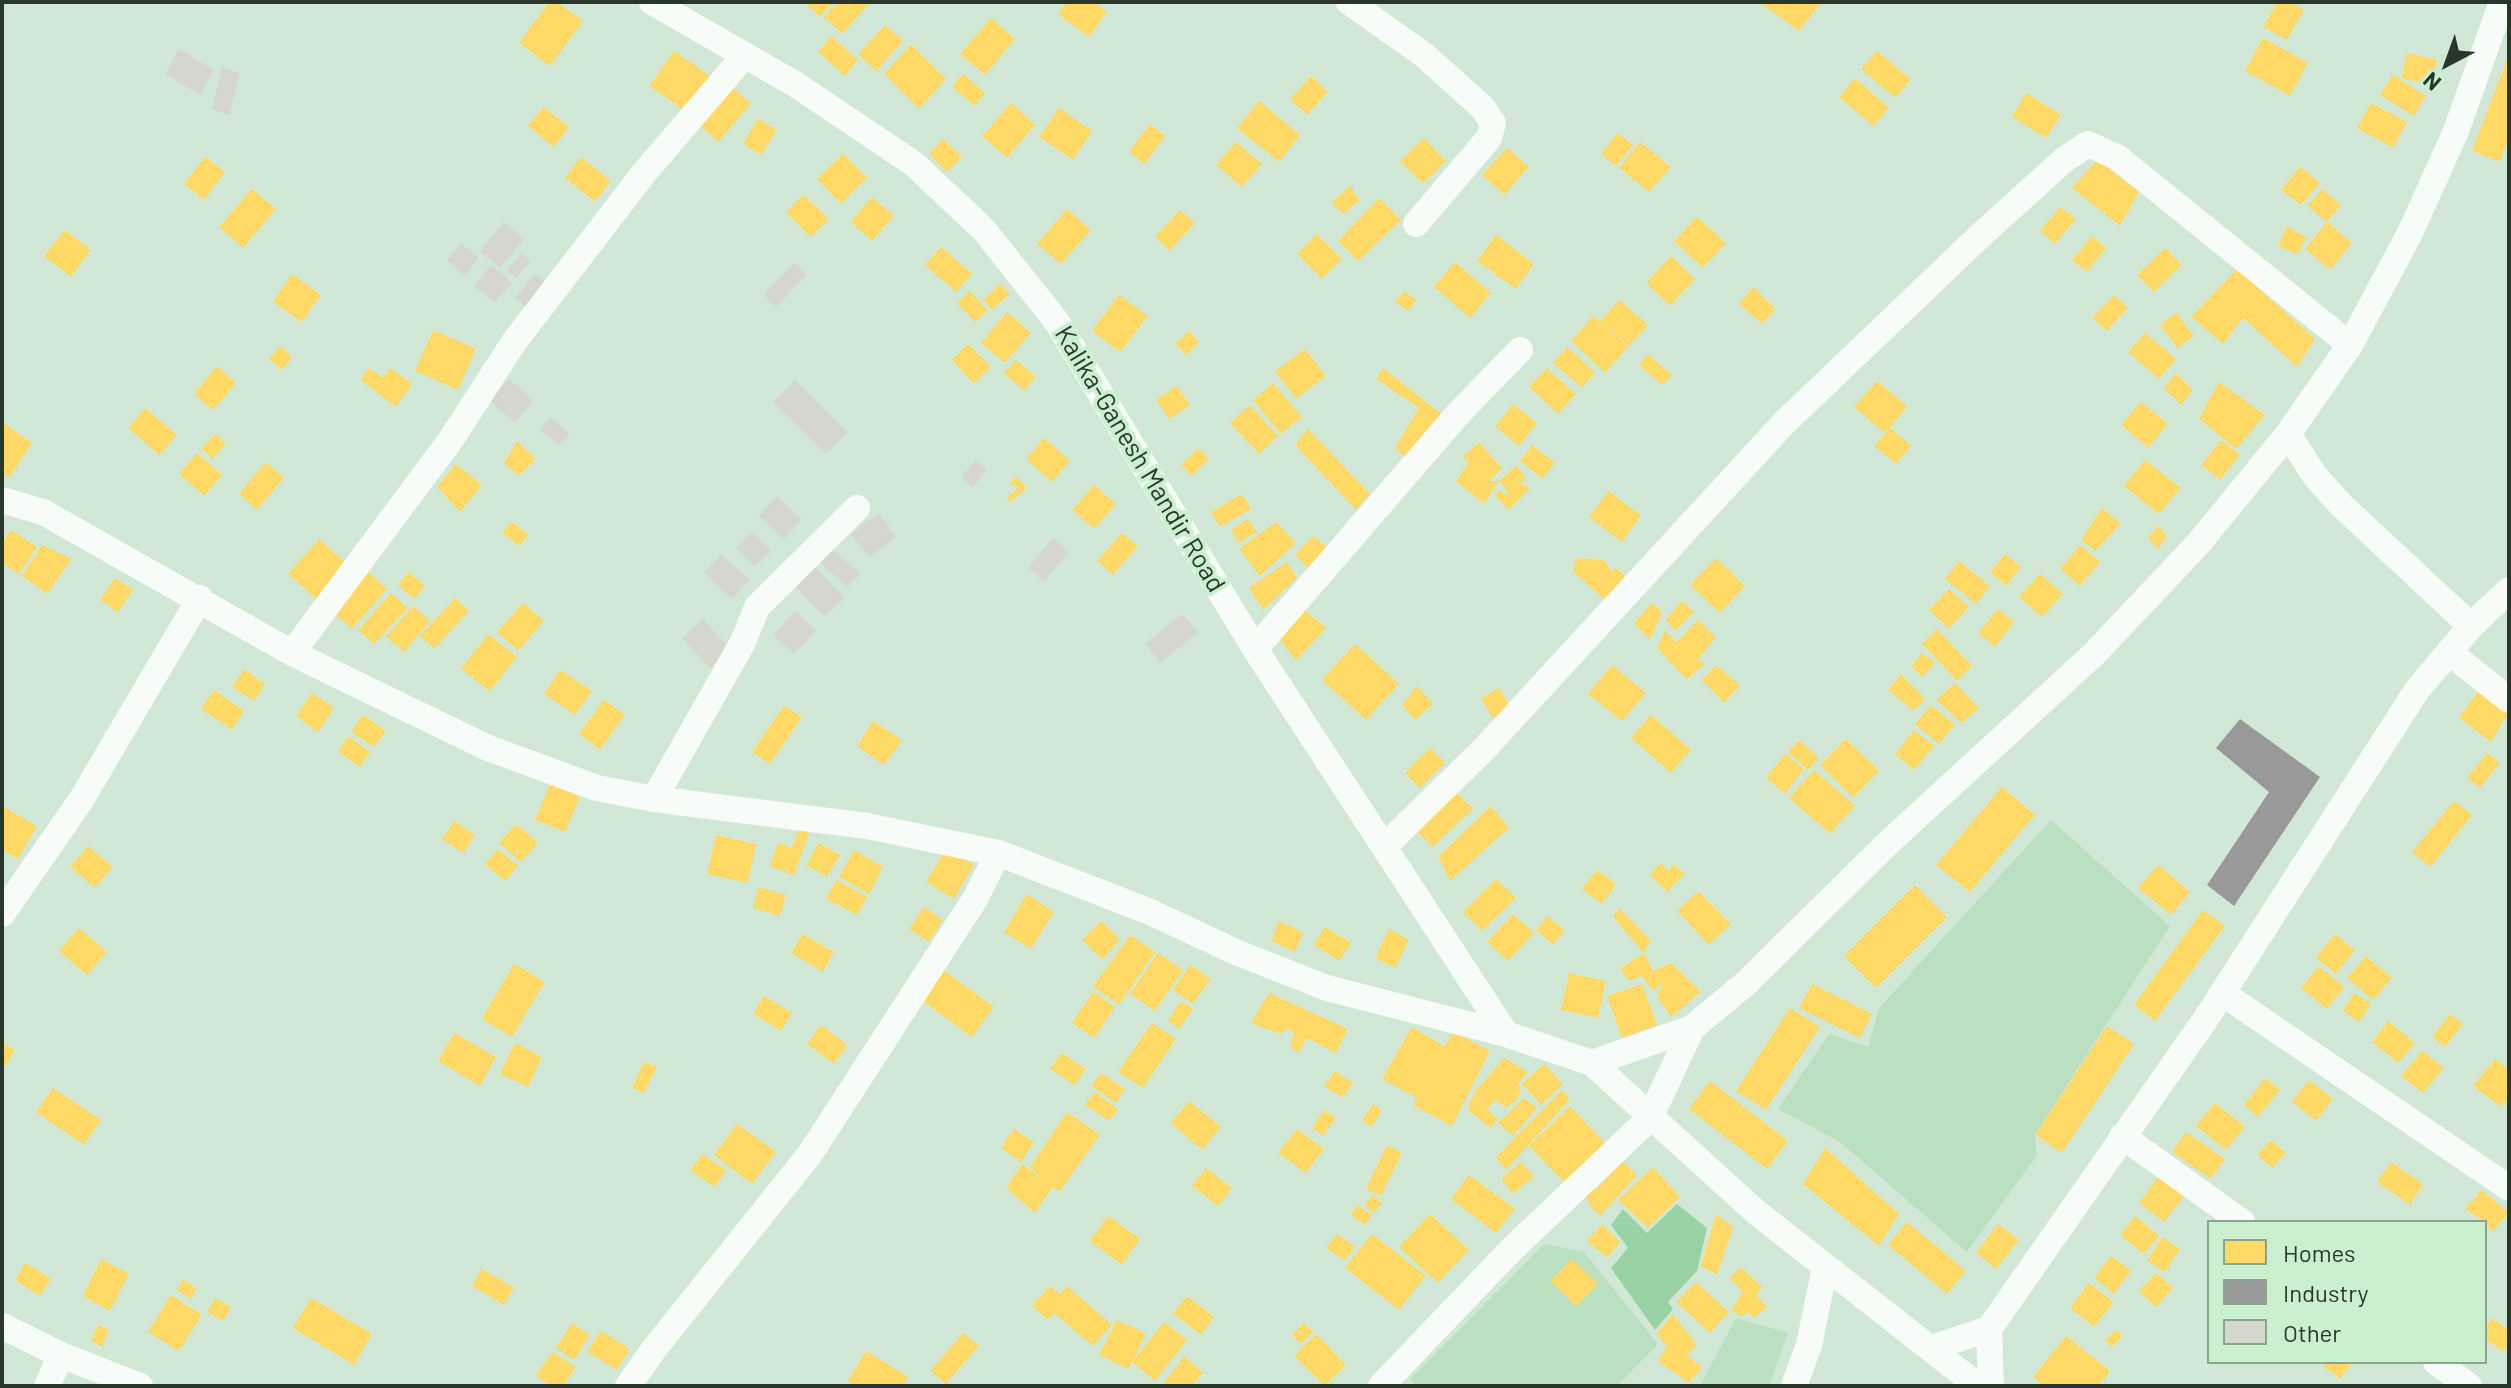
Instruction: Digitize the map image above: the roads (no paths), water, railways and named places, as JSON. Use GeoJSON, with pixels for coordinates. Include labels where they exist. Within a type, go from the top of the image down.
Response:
{"type":"FeatureCollection","features":[{"type":"Feature","properties":{"kind":"street","name":"Kalika-Ganesh Mandir Road"},"geometry":{"type":"LineString","coordinates":[[652,2],[795,84],[914,164],[984,230],[1057,322],[1255,649],[1506,1034]]}},
{"type":"Feature","properties":{"kind":"street"},"geometry":{"type":"LineString","coordinates":[[1349,2],[1424,55],[1483,108],[1493,123],[1489,138],[1416,224]]}},
{"type":"Feature","properties":{"kind":"street"},"geometry":{"type":"LineString","coordinates":[[1592,1063],[1692,1028],[1745,984],[1888,843],[2094,654],[2198,544],[2288,434],[2350,345],[2410,233],[2451,143],[2502,2]]}},
{"type":"Feature","properties":{"kind":"street"},"geometry":{"type":"LineString","coordinates":[[292,653],[452,438],[514,342],[644,173],[745,55]]}},
{"type":"Feature","properties":{"kind":"street"},"geometry":{"type":"LineString","coordinates":[[1385,846],[1484,749],[1784,423],[1992,225],[2065,159],[2088,144],[2117,157],[2350,345]]}},
{"type":"Feature","properties":{"kind":"street"},"geometry":{"type":"LineString","coordinates":[[1255,649],[1458,414],[1520,350]]}},
{"type":"Feature","properties":{"kind":"street"},"geometry":{"type":"LineString","coordinates":[[2288,434],[2315,476],[2341,505],[2471,626]]}},
{"type":"Feature","properties":{"kind":"street"},"geometry":{"type":"LineString","coordinates":[[2,500],[43,512],[200,598],[292,653],[488,748],[597,788],[654,799],[867,826],[998,853],[1148,911],[1238,953],[1327,988],[1506,1034],[1592,1063],[1756,1212],[1978,1386]]}},
{"type":"Feature","properties":{"kind":"street"},"geometry":{"type":"LineString","coordinates":[[654,799],[743,642],[757,607],[857,508]]}},
{"type":"Feature","properties":{"kind":"street"},"geometry":{"type":"LineString","coordinates":[[1991,1386],[1989,1329],[2222,993],[2417,690],[2471,626],[2509,590]]}},
{"type":"Feature","properties":{"kind":"street"},"geometry":{"type":"LineString","coordinates":[[2,914],[81,800],[200,598]]}},
{"type":"Feature","properties":{"kind":"street"},"geometry":{"type":"LineString","coordinates":[[2449,652],[2509,700]]}},
{"type":"Feature","properties":{"kind":"street"},"geometry":{"type":"LineString","coordinates":[[628,1386],[810,1154],[975,899],[998,853]]}},
{"type":"Feature","properties":{"kind":"street"},"geometry":{"type":"LineString","coordinates":[[2222,993],[2509,1188]]}},
{"type":"Feature","properties":{"kind":"street"},"geometry":{"type":"LineString","coordinates":[[1381,1386],[1511,1250],[1650,1118],[1692,1028]]}},
{"type":"Feature","properties":{"kind":"street"},"geometry":{"type":"LineString","coordinates":[[2122,1136],[2239,1220]]}},
{"type":"Feature","properties":{"kind":"street"},"geometry":{"type":"LineString","coordinates":[[1794,1386],[1809,1345],[1825,1267]]}},
{"type":"Feature","properties":{"kind":"street"},"geometry":{"type":"LineString","coordinates":[[2,1326],[61,1355],[140,1386]]}},
{"type":"Feature","properties":{"kind":"street"},"geometry":{"type":"LineString","coordinates":[[1931,1348],[1989,1329]]}},
{"type":"Feature","properties":{"kind":"street"},"geometry":{"type":"LineString","coordinates":[[47,1386],[61,1355]]}},
{"type":"Feature","properties":{"kind":"street"},"geometry":{"type":"LineString","coordinates":[[2439,1364],[2469,1386]]}}]}
